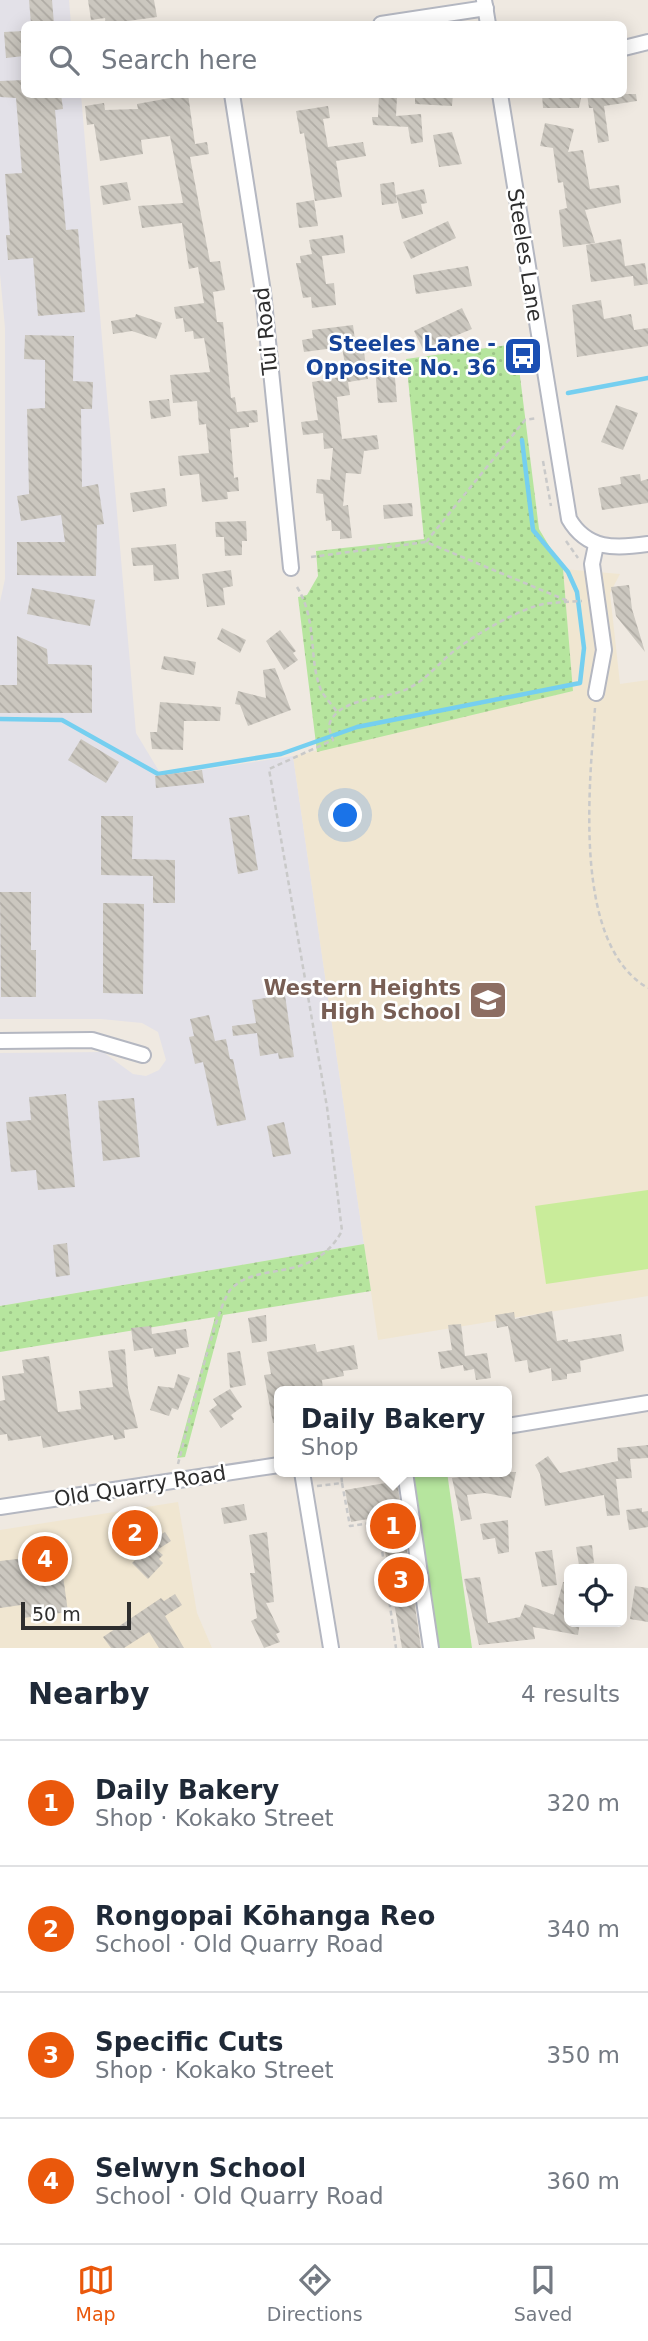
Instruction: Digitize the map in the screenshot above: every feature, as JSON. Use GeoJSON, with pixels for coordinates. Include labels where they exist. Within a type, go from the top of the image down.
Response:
{"type":"FeatureCollection","features":[{"type":"Feature","properties":{"kind":"street"},"geometry":{"type":"LineString","coordinates":[[397,21],[485,4]]}},
{"type":"Feature","properties":{"kind":"street"},"geometry":{"type":"LineString","coordinates":[[627,47],[648,42]]}},
{"type":"Feature","properties":{"kind":"street","name":"Tui Road"},"geometry":{"type":"LineString","coordinates":[[233,98],[263,292],[291,568]]}},
{"type":"Feature","properties":{"kind":"street","name":"Steeles Lane"},"geometry":{"type":"LineString","coordinates":[[501,98],[566,510],[580,535],[596,545]]}},
{"type":"Feature","properties":{"kind":"street"},"geometry":{"type":"LineString","coordinates":[[596,693],[604,650],[592,564],[596,545],[616,548],[648,544]]}},
{"type":"Feature","properties":{"kind":"street"},"geometry":{"type":"LineString","coordinates":[[0,1041],[92,1040],[143,1055]]}},
{"type":"Feature","properties":{"kind":"street"},"geometry":{"type":"LineString","coordinates":[[512,1425],[648,1403]]}},
{"type":"Feature","properties":{"kind":"street","name":"Old Quarry Road"},"geometry":{"type":"LineString","coordinates":[[0,1507],[274,1466]]}},
{"type":"Feature","properties":{"kind":"street"},"geometry":{"type":"LineString","coordinates":[[303,1477],[331,1648]]}},
{"type":"Feature","properties":{"kind":"street"},"geometry":{"type":"LineString","coordinates":[[406,1477],[431,1648]]}},
{"type":"Feature","properties":{"kind":"path"},"geometry":{"type":"LineString","coordinates":[[426,542],[525,420],[537,418]]}},
{"type":"Feature","properties":{"kind":"path"},"geometry":{"type":"LineString","coordinates":[[311,557],[426,542],[571,602]]}},
{"type":"Feature","properties":{"kind":"path"},"geometry":{"type":"LineString","coordinates":[[297,587],[304,598],[314,640],[322,692],[338,713]]}},
{"type":"Feature","properties":{"kind":"path"},"geometry":{"type":"LineString","coordinates":[[178,1464],[224,1300],[232,1288],[247,1280],[307,1263],[334,1245],[342,1231],[329,1120],[269,769],[333,740],[329,729],[331,720],[349,706],[392,696],[410,688],[427,677],[458,648],[525,612],[542,605],[580,601]]}},
{"type":"Feature","properties":{"kind":"path"},"geometry":{"type":"LineString","coordinates":[[596,693],[587,815],[593,880],[611,943],[635,981],[648,988]]}},
{"type":"Feature","properties":{"kind":"path"},"geometry":{"type":"LineString","coordinates":[[341,1477],[350,1526],[377,1522],[396,1648]]}},
{"type":"Feature","properties":{"kind":"path"},"geometry":{"type":"LineString","coordinates":[[317,1486],[342,1483]]}},
{"type":"Feature","properties":{"kind":"shaded area"},"geometry":{"type":"Polygon","coordinates":[[[0,0],[69,0],[71,21],[21,21],[21,98],[81,98],[136,733],[162,776],[293,756],[364,1244],[0,1306],[0,1053],[103,1052],[133,1074],[146,1076],[159,1070],[166,1060],[158,1032],[142,1023],[101,1019],[0,1019],[0,602],[5,579],[5,328],[0,274],[0,0]]]}},
{"type":"Feature","properties":{"kind":"shaded area","name":"Western Heights High School"},"geometry":{"type":"Polygon","coordinates":[[[563,569],[620,574],[610,593],[620,684],[648,680],[648,1296],[378,1340],[293,756],[573,691],[563,569]]]}},
{"type":"Feature","properties":{"kind":"shaded area"},"geometry":{"type":"Polygon","coordinates":[[[178,1502],[197,1613],[212,1648],[0,1648],[0,1530],[178,1502]]]}},
{"type":"Feature","properties":{"kind":"green space"},"geometry":{"type":"Polygon","coordinates":[[[516,344],[539,529],[563,569],[573,691],[317,752],[298,597],[307,595],[318,576],[316,551],[424,539],[406,359],[516,344]]]}},
{"type":"Feature","properties":{"kind":"green space"},"geometry":{"type":"Polygon","coordinates":[[[648,1190],[648,1269],[546,1284],[535,1206],[648,1190]]]}},
{"type":"Feature","properties":{"kind":"green space"},"geometry":{"type":"Polygon","coordinates":[[[364,1244],[371,1291],[223,1315],[185,1457],[177,1458],[215,1317],[0,1352],[0,1306],[364,1244]]]}},
{"type":"Feature","properties":{"kind":"green space"},"geometry":{"type":"Polygon","coordinates":[[[410,1477],[448,1477],[472,1648],[436,1648],[410,1477]]]}},
{"type":"Feature","properties":{"kind":"building"},"geometry":{"type":"Polygon","coordinates":[[[29,0],[52,0],[54,21],[31,21],[29,0]]]}},
{"type":"Feature","properties":{"kind":"building"},"geometry":{"type":"Polygon","coordinates":[[[88,0],[154,0],[157,17],[128,21],[106,21],[105,18],[91,20],[88,0]]]}},
{"type":"Feature","properties":{"kind":"building"},"geometry":{"type":"Polygon","coordinates":[[[21,31],[21,56],[6,58],[4,32],[21,31]]]}},
{"type":"Feature","properties":{"kind":"building"},"geometry":{"type":"Polygon","coordinates":[[[21,80],[21,98],[62,98],[63,109],[55,110],[66,230],[78,229],[85,312],[38,316],[33,258],[8,260],[6,235],[10,235],[5,174],[22,173],[16,98],[0,97],[0,81],[21,80]]]}},
{"type":"Feature","properties":{"kind":"building"},"geometry":{"type":"Polygon","coordinates":[[[627,94],[636,94],[637,101],[604,106],[609,141],[598,143],[593,108],[589,108],[588,98],[627,98],[627,94]]]}},
{"type":"Feature","properties":{"kind":"building"},"geometry":{"type":"Polygon","coordinates":[[[170,98],[189,98],[195,144],[207,142],[209,154],[190,157],[210,262],[220,261],[225,290],[213,292],[217,322],[223,322],[231,398],[235,397],[237,412],[257,410],[258,422],[249,423],[249,427],[230,429],[234,478],[238,477],[239,491],[227,492],[228,499],[202,502],[199,474],[180,476],[178,456],[209,453],[206,424],[199,425],[197,401],[173,403],[170,375],[210,372],[204,338],[194,339],[193,331],[185,332],[183,318],[176,319],[174,307],[204,303],[198,267],[189,269],[182,223],[142,228],[138,206],[183,203],[170,136],[141,140],[143,154],[100,161],[94,124],[87,125],[85,106],[104,103],[105,110],[138,109],[137,104],[170,98]]]}},
{"type":"Feature","properties":{"kind":"building"},"geometry":{"type":"Polygon","coordinates":[[[379,98],[397,98],[396,116],[421,114],[423,142],[411,144],[408,127],[373,125],[372,117],[378,117],[379,98]]]}},
{"type":"Feature","properties":{"kind":"building"},"geometry":{"type":"Polygon","coordinates":[[[415,98],[453,98],[452,106],[415,104],[415,98]]]}},
{"type":"Feature","properties":{"kind":"building"},"geometry":{"type":"Polygon","coordinates":[[[542,98],[581,98],[579,108],[543,108],[542,98]]]}},
{"type":"Feature","properties":{"kind":"building"},"geometry":{"type":"Polygon","coordinates":[[[328,106],[330,118],[323,119],[328,147],[363,142],[366,156],[336,161],[342,197],[315,201],[304,133],[300,134],[296,111],[328,106]]]}},
{"type":"Feature","properties":{"kind":"building"},"geometry":{"type":"Polygon","coordinates":[[[545,123],[574,129],[568,152],[583,150],[590,189],[619,185],[621,203],[585,210],[595,243],[563,247],[559,210],[567,208],[563,182],[558,183],[553,148],[540,146],[545,123]]]}},
{"type":"Feature","properties":{"kind":"building"},"geometry":{"type":"Polygon","coordinates":[[[452,132],[462,164],[439,167],[433,135],[452,132]]]}},
{"type":"Feature","properties":{"kind":"building"},"geometry":{"type":"Polygon","coordinates":[[[127,182],[131,200],[103,205],[100,186],[127,182]]]}},
{"type":"Feature","properties":{"kind":"building"},"geometry":{"type":"Polygon","coordinates":[[[394,182],[397,203],[382,205],[380,184],[394,182]]]}},
{"type":"Feature","properties":{"kind":"building"},"geometry":{"type":"Polygon","coordinates":[[[424,189],[427,203],[421,204],[423,214],[402,219],[396,195],[424,189]]]}},
{"type":"Feature","properties":{"kind":"building"},"geometry":{"type":"Polygon","coordinates":[[[314,200],[318,226],[299,228],[296,203],[314,200]]]}},
{"type":"Feature","properties":{"kind":"building"},"geometry":{"type":"Polygon","coordinates":[[[448,221],[456,238],[411,259],[403,242],[448,221]]]}},
{"type":"Feature","properties":{"kind":"building"},"geometry":{"type":"Polygon","coordinates":[[[343,235],[345,253],[322,256],[326,284],[334,283],[336,305],[312,308],[311,297],[303,298],[296,263],[301,263],[300,256],[312,254],[309,240],[343,235]]]}},
{"type":"Feature","properties":{"kind":"building"},"geometry":{"type":"Polygon","coordinates":[[[621,239],[625,266],[645,263],[648,284],[634,286],[633,276],[591,282],[586,245],[621,239]]]}},
{"type":"Feature","properties":{"kind":"building"},"geometry":{"type":"Polygon","coordinates":[[[468,266],[472,286],[416,294],[413,275],[468,266]]]}},
{"type":"Feature","properties":{"kind":"building"},"geometry":{"type":"Polygon","coordinates":[[[601,300],[604,319],[631,314],[634,330],[648,328],[648,346],[577,357],[572,305],[601,300]]]}},
{"type":"Feature","properties":{"kind":"building"},"geometry":{"type":"Polygon","coordinates":[[[462,308],[472,329],[423,349],[414,331],[462,308]]]}},
{"type":"Feature","properties":{"kind":"building"},"geometry":{"type":"Polygon","coordinates":[[[136,314],[162,323],[156,339],[132,331],[113,334],[111,321],[135,317],[136,314]]]}},
{"type":"Feature","properties":{"kind":"building"},"geometry":{"type":"Polygon","coordinates":[[[353,325],[355,340],[362,339],[368,379],[348,382],[350,395],[337,397],[342,439],[377,435],[379,449],[364,451],[361,474],[346,473],[343,506],[348,505],[352,538],[340,539],[340,531],[332,531],[331,520],[326,521],[323,494],[316,493],[317,479],[330,480],[333,448],[324,449],[323,433],[303,435],[301,422],[318,420],[312,382],[347,376],[342,347],[304,352],[302,340],[313,338],[312,330],[353,325]]]}},
{"type":"Feature","properties":{"kind":"building"},"geometry":{"type":"Polygon","coordinates":[[[25,335],[74,336],[73,381],[93,382],[92,409],[81,409],[82,487],[98,484],[104,524],[97,525],[96,576],[17,575],[17,542],[65,542],[61,515],[21,521],[17,496],[29,494],[27,409],[45,408],[45,360],[24,359],[25,335]]]}},
{"type":"Feature","properties":{"kind":"building"},"geometry":{"type":"Polygon","coordinates":[[[394,366],[397,402],[378,403],[375,368],[394,366]]]}},
{"type":"Feature","properties":{"kind":"building"},"geometry":{"type":"Polygon","coordinates":[[[169,399],[171,416],[151,419],[149,401],[169,399]]]}},
{"type":"Feature","properties":{"kind":"building"},"geometry":{"type":"Polygon","coordinates":[[[616,405],[638,413],[623,450],[601,442],[616,405]]]}},
{"type":"Feature","properties":{"kind":"building"},"geometry":{"type":"Polygon","coordinates":[[[640,474],[641,481],[648,479],[648,503],[602,510],[598,488],[621,484],[620,477],[640,474]]]}},
{"type":"Feature","properties":{"kind":"building"},"geometry":{"type":"Polygon","coordinates":[[[165,488],[167,506],[133,512],[130,493],[165,488]]]}},
{"type":"Feature","properties":{"kind":"building"},"geometry":{"type":"Polygon","coordinates":[[[412,503],[413,516],[384,519],[383,505],[412,503]]]}},
{"type":"Feature","properties":{"kind":"building"},"geometry":{"type":"Polygon","coordinates":[[[246,521],[247,541],[242,541],[242,555],[225,556],[224,537],[216,537],[215,522],[246,521]]]}},
{"type":"Feature","properties":{"kind":"building"},"geometry":{"type":"Polygon","coordinates":[[[176,544],[179,579],[154,581],[153,565],[133,566],[131,548],[176,544]]]}},
{"type":"Feature","properties":{"kind":"building"},"geometry":{"type":"Polygon","coordinates":[[[231,570],[233,586],[223,588],[225,605],[207,607],[202,574],[231,570]]]}},
{"type":"Feature","properties":{"kind":"building"},"geometry":{"type":"Polygon","coordinates":[[[629,585],[632,609],[645,652],[616,616],[611,587],[629,585]]]}},
{"type":"Feature","properties":{"kind":"building"},"geometry":{"type":"Polygon","coordinates":[[[32,588],[95,600],[90,626],[27,614],[32,588]]]}},
{"type":"Feature","properties":{"kind":"building"},"geometry":{"type":"Polygon","coordinates":[[[222,628],[246,640],[240,653],[217,639],[222,628]]]}},
{"type":"Feature","properties":{"kind":"building"},"geometry":{"type":"Polygon","coordinates":[[[280,630],[296,651],[293,653],[298,660],[284,670],[266,641],[280,630]]]}},
{"type":"Feature","properties":{"kind":"building"},"geometry":{"type":"Polygon","coordinates":[[[17,636],[47,649],[48,664],[92,665],[92,713],[0,713],[0,685],[17,685],[17,636]]]}},
{"type":"Feature","properties":{"kind":"building"},"geometry":{"type":"Polygon","coordinates":[[[164,656],[196,662],[194,675],[161,669],[164,656]]]}},
{"type":"Feature","properties":{"kind":"building"},"geometry":{"type":"Polygon","coordinates":[[[275,668],[291,710],[248,726],[240,705],[235,704],[238,691],[266,698],[263,670],[275,668]]]}},
{"type":"Feature","properties":{"kind":"building"},"geometry":{"type":"Polygon","coordinates":[[[160,702],[221,707],[220,721],[184,721],[183,750],[152,749],[150,732],[157,732],[160,702]]]}},
{"type":"Feature","properties":{"kind":"building"},"geometry":{"type":"Polygon","coordinates":[[[81,739],[119,762],[106,783],[68,760],[81,739]]]}},
{"type":"Feature","properties":{"kind":"building"},"geometry":{"type":"Polygon","coordinates":[[[202,770],[204,783],[156,788],[155,776],[202,770]]]}},
{"type":"Feature","properties":{"kind":"building"},"geometry":{"type":"Polygon","coordinates":[[[249,815],[258,870],[238,874],[229,818],[249,815]]]}},
{"type":"Feature","properties":{"kind":"building"},"geometry":{"type":"Polygon","coordinates":[[[101,816],[133,816],[132,859],[175,860],[175,903],[153,903],[153,876],[101,875],[101,816]]]}},
{"type":"Feature","properties":{"kind":"building"},"geometry":{"type":"Polygon","coordinates":[[[0,892],[31,892],[31,950],[36,950],[36,997],[1,997],[0,892]]]}},
{"type":"Feature","properties":{"kind":"building"},"geometry":{"type":"Polygon","coordinates":[[[103,903],[144,904],[143,994],[103,993],[103,903]]]}},
{"type":"Feature","properties":{"kind":"building"},"geometry":{"type":"Polygon","coordinates":[[[285,995],[294,1057],[279,1059],[278,1053],[260,1056],[257,1033],[233,1036],[232,1026],[256,1023],[252,1000],[285,995]]]}},
{"type":"Feature","properties":{"kind":"building"},"geometry":{"type":"Polygon","coordinates":[[[209,1015],[215,1041],[226,1039],[246,1120],[217,1126],[203,1062],[195,1064],[189,1037],[194,1036],[190,1019],[209,1015]]]}},
{"type":"Feature","properties":{"kind":"building"},"geometry":{"type":"Polygon","coordinates":[[[66,1094],[75,1187],[38,1190],[36,1170],[11,1172],[6,1122],[31,1120],[29,1097],[66,1094]]]}},
{"type":"Feature","properties":{"kind":"building"},"geometry":{"type":"Polygon","coordinates":[[[134,1098],[140,1157],[103,1161],[98,1101],[134,1098]]]}},
{"type":"Feature","properties":{"kind":"building"},"geometry":{"type":"Polygon","coordinates":[[[284,1122],[291,1154],[273,1157],[267,1126],[284,1122]]]}},
{"type":"Feature","properties":{"kind":"building"},"geometry":{"type":"Polygon","coordinates":[[[67,1243],[70,1275],[56,1277],[53,1245],[67,1243]]]}},
{"type":"Feature","properties":{"kind":"building"},"geometry":{"type":"Polygon","coordinates":[[[552,1311],[557,1341],[568,1339],[568,1342],[621,1334],[624,1351],[580,1361],[581,1372],[567,1374],[567,1379],[552,1381],[551,1368],[529,1373],[527,1360],[515,1362],[508,1326],[497,1328],[495,1315],[514,1312],[515,1319],[552,1311]]]}},
{"type":"Feature","properties":{"kind":"building"},"geometry":{"type":"Polygon","coordinates":[[[266,1315],[267,1341],[252,1343],[248,1318],[266,1315]]]}},
{"type":"Feature","properties":{"kind":"building"},"geometry":{"type":"Polygon","coordinates":[[[461,1324],[465,1356],[487,1353],[491,1378],[476,1380],[474,1369],[464,1371],[463,1365],[441,1369],[438,1352],[452,1350],[448,1325],[461,1324]]]}},
{"type":"Feature","properties":{"kind":"building"},"geometry":{"type":"Polygon","coordinates":[[[151,1326],[152,1334],[186,1329],[189,1347],[176,1349],[176,1354],[155,1357],[153,1348],[134,1351],[131,1328],[151,1326]]]}},
{"type":"Feature","properties":{"kind":"building"},"geometry":{"type":"Polygon","coordinates":[[[315,1344],[317,1352],[354,1345],[358,1369],[343,1371],[344,1376],[322,1380],[323,1386],[274,1386],[273,1423],[264,1375],[271,1374],[267,1352],[315,1344]]]}},
{"type":"Feature","properties":{"kind":"building"},"geometry":{"type":"Polygon","coordinates":[[[125,1349],[128,1389],[138,1428],[124,1430],[125,1438],[114,1440],[113,1435],[43,1448],[41,1436],[8,1441],[7,1434],[0,1435],[0,1401],[5,1400],[2,1376],[24,1373],[22,1360],[49,1356],[58,1412],[81,1409],[79,1391],[113,1387],[108,1351],[125,1349]]]}},
{"type":"Feature","properties":{"kind":"building"},"geometry":{"type":"Polygon","coordinates":[[[240,1351],[246,1385],[230,1388],[227,1353],[240,1351]]]}},
{"type":"Feature","properties":{"kind":"building"},"geometry":{"type":"Polygon","coordinates":[[[178,1374],[190,1378],[178,1410],[172,1408],[169,1416],[150,1410],[158,1386],[174,1388],[178,1374]]]}},
{"type":"Feature","properties":{"kind":"building"},"geometry":{"type":"Polygon","coordinates":[[[230,1389],[242,1407],[231,1415],[234,1419],[221,1428],[209,1411],[217,1405],[213,1399],[230,1389]]]}},
{"type":"Feature","properties":{"kind":"building"},"geometry":{"type":"Polygon","coordinates":[[[648,1445],[648,1458],[630,1459],[632,1478],[616,1479],[620,1515],[607,1516],[604,1495],[545,1506],[540,1474],[535,1465],[548,1456],[560,1473],[618,1461],[617,1448],[648,1445]]]}},
{"type":"Feature","properties":{"kind":"building"},"geometry":{"type":"Polygon","coordinates":[[[512,1472],[516,1472],[511,1498],[485,1493],[467,1495],[472,1519],[461,1521],[452,1478],[512,1477],[512,1472]]]}},
{"type":"Feature","properties":{"kind":"building"},"geometry":{"type":"Polygon","coordinates":[[[397,1481],[421,1648],[402,1648],[379,1517],[351,1522],[345,1490],[397,1481]]]}},
{"type":"Feature","properties":{"kind":"building"},"geometry":{"type":"Polygon","coordinates":[[[244,1504],[247,1520],[224,1524],[221,1508],[244,1504]]]}},
{"type":"Feature","properties":{"kind":"building"},"geometry":{"type":"Polygon","coordinates":[[[642,1508],[642,1512],[648,1511],[648,1527],[629,1530],[626,1510],[642,1508]]]}},
{"type":"Feature","properties":{"kind":"building"},"geometry":{"type":"Polygon","coordinates":[[[508,1520],[509,1552],[498,1554],[495,1538],[483,1540],[480,1524],[508,1520]]]}},
{"type":"Feature","properties":{"kind":"building"},"geometry":{"type":"Polygon","coordinates":[[[134,1531],[149,1541],[165,1532],[171,1541],[157,1550],[163,1555],[159,1559],[163,1563],[148,1579],[132,1563],[137,1558],[122,1543],[134,1531]]]}},
{"type":"Feature","properties":{"kind":"building"},"geometry":{"type":"Polygon","coordinates":[[[267,1532],[274,1602],[266,1603],[280,1632],[276,1634],[280,1642],[264,1648],[251,1621],[257,1618],[250,1573],[255,1573],[249,1535],[267,1532]]]}},
{"type":"Feature","properties":{"kind":"building"},"geometry":{"type":"Polygon","coordinates":[[[592,1545],[594,1563],[579,1564],[576,1547],[592,1545]]]}},
{"type":"Feature","properties":{"kind":"building"},"geometry":{"type":"Polygon","coordinates":[[[552,1550],[557,1585],[542,1587],[535,1552],[552,1550]]]}},
{"type":"Feature","properties":{"kind":"building"},"geometry":{"type":"Polygon","coordinates":[[[60,1554],[68,1612],[23,1618],[21,1605],[0,1608],[0,1561],[60,1554]]]}},
{"type":"Feature","properties":{"kind":"building"},"geometry":{"type":"Polygon","coordinates":[[[480,1577],[488,1623],[520,1617],[525,1604],[554,1615],[564,1582],[564,1627],[579,1627],[578,1635],[533,1627],[535,1639],[479,1645],[464,1579],[480,1577]]]}},
{"type":"Feature","properties":{"kind":"building"},"geometry":{"type":"Polygon","coordinates":[[[635,1586],[648,1588],[648,1622],[630,1619],[635,1586]]]}},
{"type":"Feature","properties":{"kind":"building"},"geometry":{"type":"Polygon","coordinates":[[[175,1594],[182,1605],[165,1616],[184,1648],[159,1648],[149,1632],[124,1648],[111,1648],[103,1637],[161,1598],[164,1601],[175,1594]]]}},
{"type":"Feature","properties":{"kind":"waterway"},"geometry":{"type":"LineString","coordinates":[[568,393],[648,378]]}},
{"type":"Feature","properties":{"kind":"waterway"},"geometry":{"type":"LineString","coordinates":[[0,719],[62,720],[158,774],[281,754],[357,727],[580,683],[584,648],[577,592],[568,572],[533,530],[522,440]]}},
{"type":"Feature","properties":{"kind":"place","name":"Steeles Lane - Opposite No. 36"},"geometry":{"type":"Point","coordinates":[523,356]}},
{"type":"Feature","properties":{"kind":"place","name":"Western Heights High School"},"geometry":{"type":"Point","coordinates":[488,1000]}},
{"type":"Feature","properties":{"kind":"place","name":"Daily Bakery"},"geometry":{"type":"Point","coordinates":[393,1526]}},
{"type":"Feature","properties":{"kind":"place","name":"Rongopai Kōhanga Reo"},"geometry":{"type":"Point","coordinates":[135,1533]}},
{"type":"Feature","properties":{"kind":"place","name":"Selwyn School"},"geometry":{"type":"Point","coordinates":[45,1559]}},
{"type":"Feature","properties":{"kind":"place","name":"Specific Cuts"},"geometry":{"type":"Point","coordinates":[401,1580]}}]}
